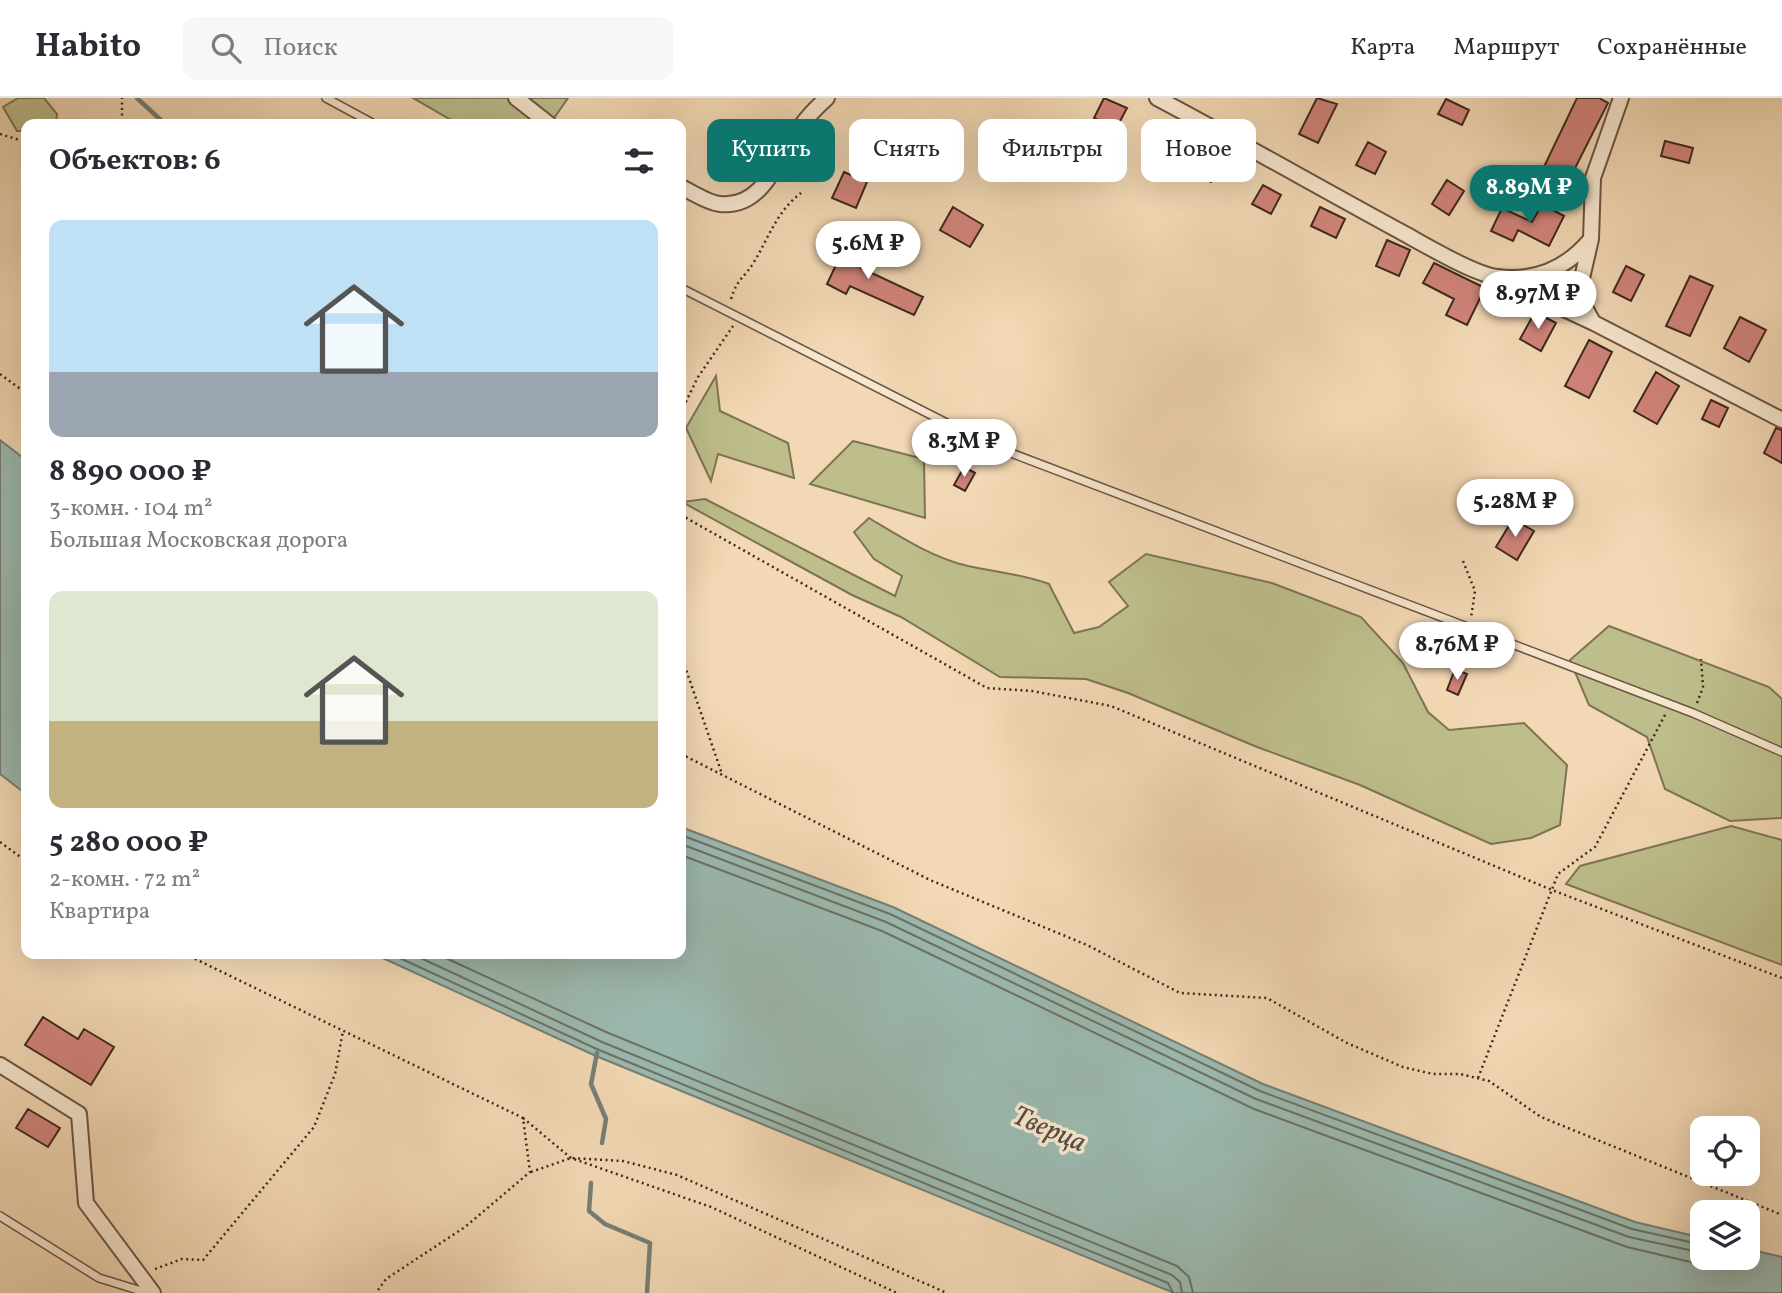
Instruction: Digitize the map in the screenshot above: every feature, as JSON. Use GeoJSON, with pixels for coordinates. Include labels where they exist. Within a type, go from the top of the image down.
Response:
{"type":"FeatureCollection","features":[{"type":"Feature","properties":{"kind":"street"},"geometry":{"type":"LineString","coordinates":[[516,98],[543,119]]}},
{"type":"Feature","properties":{"kind":"street"},"geometry":{"type":"LineString","coordinates":[[686,189],[718,204],[735,204],[746,199],[766,184],[801,125],[827,98]]}},
{"type":"Feature","properties":{"kind":"street"},"geometry":{"type":"LineString","coordinates":[[1157,98],[1438,251],[1594,323],[1782,420]]}},
{"type":"Feature","properties":{"kind":"street"},"geometry":{"type":"LineString","coordinates":[[1594,323],[1582,302],[1580,287],[1591,239],[1593,177],[1621,98]]}},
{"type":"Feature","properties":{"kind":"street"},"geometry":{"type":"LineString","coordinates":[[1494,277],[1529,278],[1543,274],[1576,257],[1591,239]]}},
{"type":"Feature","properties":{"kind":"street"},"geometry":{"type":"LineString","coordinates":[[0,1065],[79,1114],[86,1203],[150,1293]]}},
{"type":"Feature","properties":{"kind":"lane"},"geometry":{"type":"LineString","coordinates":[[326,98],[365,119]]}},
{"type":"Feature","properties":{"kind":"lane"},"geometry":{"type":"LineString","coordinates":[[686,291],[990,444],[1693,713],[1782,752]]}},
{"type":"Feature","properties":{"kind":"lane"},"geometry":{"type":"LineString","coordinates":[[0,1216],[99,1278],[150,1293]]}},
{"type":"Feature","properties":{"kind":"path"},"geometry":{"type":"LineString","coordinates":[[122,98],[122,119]]}},
{"type":"Feature","properties":{"kind":"path"},"geometry":{"type":"LineString","coordinates":[[0,134],[21,140]]}},
{"type":"Feature","properties":{"kind":"path"},"geometry":{"type":"LineString","coordinates":[[727,312],[733,287],[752,265],[784,206],[801,193]]}},
{"type":"Feature","properties":{"kind":"path"},"geometry":{"type":"LineString","coordinates":[[686,403],[720,341],[739,318]]}},
{"type":"Feature","properties":{"kind":"path"},"geometry":{"type":"LineString","coordinates":[[0,374],[21,389]]}},
{"type":"Feature","properties":{"kind":"path"},"geometry":{"type":"LineString","coordinates":[[686,517],[987,688],[1032,691],[1111,706],[1552,890],[1782,978]]}},
{"type":"Feature","properties":{"kind":"path"},"geometry":{"type":"LineString","coordinates":[[1463,561],[1475,591],[1470,628]]}},
{"type":"Feature","properties":{"kind":"path"},"geometry":{"type":"LineString","coordinates":[[1693,713],[1703,687],[1701,659]]}},
{"type":"Feature","properties":{"kind":"path"},"geometry":{"type":"LineString","coordinates":[[686,670],[722,774]]}},
{"type":"Feature","properties":{"kind":"path"},"geometry":{"type":"LineString","coordinates":[[1478,1078],[1558,874],[1595,847],[1670,705]]}},
{"type":"Feature","properties":{"kind":"path"},"geometry":{"type":"LineString","coordinates":[[686,756],[930,880],[1087,945],[1180,993],[1267,998],[1347,1043],[1403,1067],[1489,1081],[1541,1117],[1782,1215]]}},
{"type":"Feature","properties":{"kind":"path"},"geometry":{"type":"LineString","coordinates":[[0,842],[21,857]]}},
{"type":"Feature","properties":{"kind":"path"},"geometry":{"type":"LineString","coordinates":[[195,959],[523,1118],[571,1158],[711,1207],[897,1293]]}},
{"type":"Feature","properties":{"kind":"path"},"geometry":{"type":"LineString","coordinates":[[139,1275],[182,1259],[203,1260],[314,1127],[335,1074],[343,1031]]}},
{"type":"Feature","properties":{"kind":"path"},"geometry":{"type":"LineString","coordinates":[[523,1118],[530,1172]]}},
{"type":"Feature","properties":{"kind":"path"},"geometry":{"type":"LineString","coordinates":[[376,1293],[386,1279],[466,1227],[530,1172],[571,1158],[623,1161],[677,1175],[947,1293]]}},
{"type":"Feature","properties":{"kind":"green space"},"geometry":{"type":"Polygon","coordinates":[[[18,98],[44,98],[57,114],[56,119],[21,119],[21,131],[17,131],[3,107],[18,98]]]}},
{"type":"Feature","properties":{"kind":"green space"},"geometry":{"type":"Polygon","coordinates":[[[413,98],[568,98],[553,119],[449,119],[413,98]]]}},
{"type":"Feature","properties":{"kind":"green space"},"geometry":{"type":"Polygon","coordinates":[[[716,376],[720,411],[788,443],[794,478],[718,454],[711,481],[686,428],[716,376]]]}},
{"type":"Feature","properties":{"kind":"green space"},"geometry":{"type":"Polygon","coordinates":[[[853,441],[924,459],[925,518],[810,484],[853,441]]]}},
{"type":"Feature","properties":{"kind":"green space"},"geometry":{"type":"Polygon","coordinates":[[[705,499],[895,596],[902,576],[874,559],[854,532],[869,518],[942,558],[1049,584],[1074,633],[1099,627],[1128,606],[1109,582],[1146,554],[1272,583],[1361,617],[1403,663],[1428,712],[1449,730],[1524,723],[1567,765],[1560,825],[1531,838],[1491,844],[1360,785],[1257,747],[1128,693],[1086,679],[1000,677],[901,617],[852,595],[686,504],[686,501],[705,499]]]}},
{"type":"Feature","properties":{"kind":"green space"},"geometry":{"type":"Polygon","coordinates":[[[1609,626],[1769,687],[1782,699],[1782,818],[1730,821],[1665,789],[1647,737],[1589,705],[1570,660],[1609,626]]]}},
{"type":"Feature","properties":{"kind":"green space"},"geometry":{"type":"Polygon","coordinates":[[[1731,826],[1782,840],[1782,965],[1566,884],[1580,866],[1731,826]]]}},
{"type":"Feature","properties":{"kind":"water"},"geometry":{"type":"Polygon","coordinates":[[[0,440],[21,456],[21,790],[0,774],[0,440]]]}},
{"type":"Feature","properties":{"kind":"water","name":"Тверца"},"geometry":{"type":"Polygon","coordinates":[[[686,829],[893,907],[1263,1084],[1635,1222],[1690,1235],[1690,1270],[1760,1270],[1760,1252],[1782,1257],[1782,1293],[1174,1293],[596,1056],[385,959],[686,959],[686,829]]]}},
{"type":"Feature","properties":{"kind":"building"},"geometry":{"type":"Polygon","coordinates":[[[1104,98],[1127,108],[1121,119],[1094,118],[1104,98]]]}},
{"type":"Feature","properties":{"kind":"building"},"geometry":{"type":"Polygon","coordinates":[[[1317,98],[1337,104],[1318,143],[1299,134],[1317,98]]]}},
{"type":"Feature","properties":{"kind":"building"},"geometry":{"type":"Polygon","coordinates":[[[1577,98],[1599,98],[1608,103],[1566,186],[1541,173],[1577,98]]]}},
{"type":"Feature","properties":{"kind":"building"},"geometry":{"type":"Polygon","coordinates":[[[1446,99],[1469,110],[1462,125],[1438,114],[1446,99]]]}},
{"type":"Feature","properties":{"kind":"building"},"geometry":{"type":"Polygon","coordinates":[[[1665,141],[1693,148],[1689,163],[1661,156],[1665,141]]]}},
{"type":"Feature","properties":{"kind":"building"},"geometry":{"type":"Polygon","coordinates":[[[1368,142],[1386,152],[1375,174],[1356,165],[1368,142]]]}},
{"type":"Feature","properties":{"kind":"building"},"geometry":{"type":"Polygon","coordinates":[[[844,172],[849,174],[849,182],[867,182],[856,208],[832,198],[844,172]]]}},
{"type":"Feature","properties":{"kind":"building"},"geometry":{"type":"Polygon","coordinates":[[[1447,180],[1464,191],[1449,215],[1432,204],[1447,180]]]}},
{"type":"Feature","properties":{"kind":"building"},"geometry":{"type":"Polygon","coordinates":[[[1263,185],[1281,195],[1271,214],[1252,204],[1263,185]]]}},
{"type":"Feature","properties":{"kind":"building"},"geometry":{"type":"Polygon","coordinates":[[[1542,204],[1564,216],[1549,246],[1518,230],[1513,241],[1491,231],[1502,208],[1532,222],[1542,204]]]}},
{"type":"Feature","properties":{"kind":"building"},"geometry":{"type":"Polygon","coordinates":[[[953,207],[983,225],[970,247],[940,230],[953,207]]]}},
{"type":"Feature","properties":{"kind":"building"},"geometry":{"type":"Polygon","coordinates":[[[1320,207],[1345,219],[1336,238],[1311,226],[1320,207]]]}},
{"type":"Feature","properties":{"kind":"building"},"geometry":{"type":"Polygon","coordinates":[[[1387,240],[1410,250],[1399,276],[1376,266],[1387,240]]]}},
{"type":"Feature","properties":{"kind":"building"},"geometry":{"type":"Polygon","coordinates":[[[834,243],[866,258],[861,268],[923,297],[914,315],[850,286],[846,294],[827,284],[836,265],[826,260],[834,243]]]}},
{"type":"Feature","properties":{"kind":"building"},"geometry":{"type":"Polygon","coordinates":[[[1434,263],[1485,288],[1467,325],[1446,315],[1454,299],[1423,283],[1434,263]]]}},
{"type":"Feature","properties":{"kind":"building"},"geometry":{"type":"Polygon","coordinates":[[[1626,266],[1644,275],[1631,301],[1613,292],[1626,266]]]}},
{"type":"Feature","properties":{"kind":"building"},"geometry":{"type":"Polygon","coordinates":[[[1690,276],[1713,286],[1690,336],[1666,326],[1690,276]]]}},
{"type":"Feature","properties":{"kind":"building"},"geometry":{"type":"Polygon","coordinates":[[[1535,312],[1556,323],[1541,351],[1520,339],[1535,312]]]}},
{"type":"Feature","properties":{"kind":"building"},"geometry":{"type":"Polygon","coordinates":[[[1740,317],[1766,330],[1749,362],[1724,348],[1740,317]]]}},
{"type":"Feature","properties":{"kind":"building"},"geometry":{"type":"Polygon","coordinates":[[[1589,340],[1612,352],[1589,398],[1565,386],[1589,340]]]}},
{"type":"Feature","properties":{"kind":"building"},"geometry":{"type":"Polygon","coordinates":[[[1656,372],[1679,386],[1657,424],[1634,411],[1656,372]]]}},
{"type":"Feature","properties":{"kind":"building"},"geometry":{"type":"Polygon","coordinates":[[[1711,400],[1728,408],[1719,427],[1702,419],[1711,400]]]}},
{"type":"Feature","properties":{"kind":"building"},"geometry":{"type":"Polygon","coordinates":[[[1776,428],[1782,430],[1782,463],[1764,453],[1776,428]]]}},
{"type":"Feature","properties":{"kind":"building"},"geometry":{"type":"Polygon","coordinates":[[[964,467],[975,473],[965,491],[954,485],[964,467]]]}},
{"type":"Feature","properties":{"kind":"building"},"geometry":{"type":"Polygon","coordinates":[[[1513,519],[1534,531],[1517,560],[1496,547],[1513,519]]]}},
{"type":"Feature","properties":{"kind":"building"},"geometry":{"type":"Polygon","coordinates":[[[1455,669],[1467,674],[1458,695],[1447,690],[1455,669]]]}},
{"type":"Feature","properties":{"kind":"building"},"geometry":{"type":"Polygon","coordinates":[[[43,1017],[78,1039],[84,1029],[114,1047],[91,1085],[25,1045],[43,1017]]]}},
{"type":"Feature","properties":{"kind":"building"},"geometry":{"type":"Polygon","coordinates":[[[28,1109],[60,1128],[48,1147],[16,1128],[28,1109]]]}},
{"type":"Feature","properties":{"kind":"waterway"},"geometry":{"type":"LineString","coordinates":[[137,98],[160,119]]}},
{"type":"Feature","properties":{"kind":"waterway"},"geometry":{"type":"LineString","coordinates":[[597,1053],[591,1084],[606,1119],[602,1143]]}},
{"type":"Feature","properties":{"kind":"waterway"},"geometry":{"type":"LineString","coordinates":[[591,1183],[589,1211],[605,1224],[650,1243],[647,1293]]}}]}
